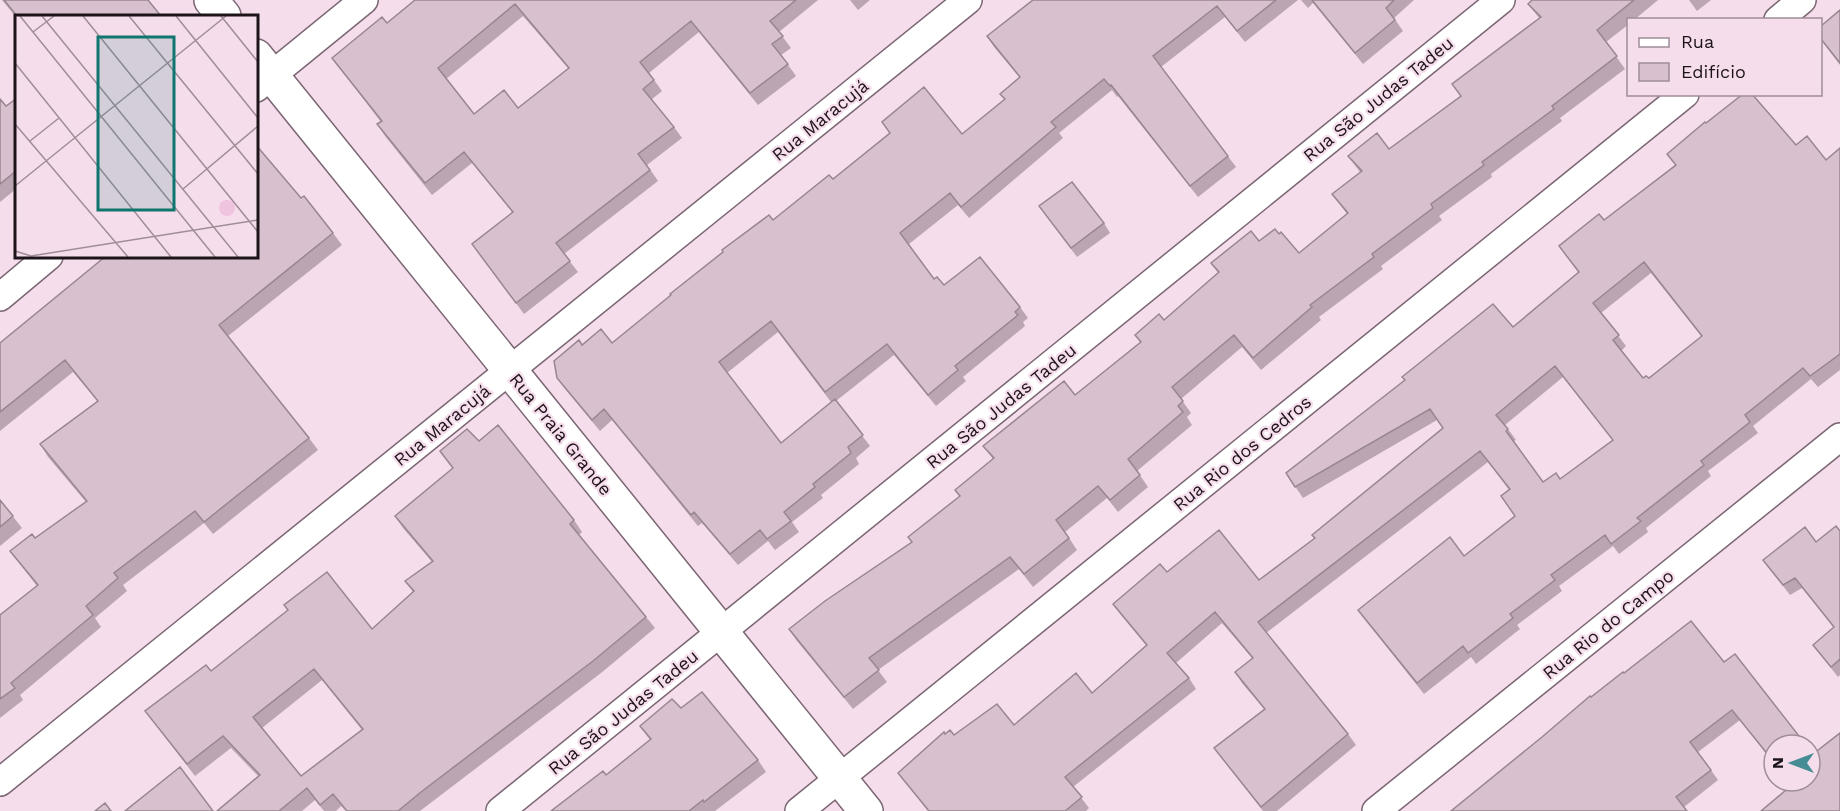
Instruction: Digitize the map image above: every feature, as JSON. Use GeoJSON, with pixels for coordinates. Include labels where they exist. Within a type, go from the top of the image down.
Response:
{"type":"FeatureCollection","features":[{"type":"Feature","properties":{"kind":"street"},"geometry":{"type":"LineString","coordinates":[[211,0],[223,15]]}},
{"type":"Feature","properties":{"kind":"street"},"geometry":{"type":"LineString","coordinates":[[262,73],[364,0]]}},
{"type":"Feature","properties":{"kind":"street","name":"Rua Maracujá"},"geometry":{"type":"LineString","coordinates":[[0,782],[968,0]]}},
{"type":"Feature","properties":{"kind":"street","name":"Rua São Judas Tadeu"},"geometry":{"type":"LineString","coordinates":[[500,811],[1501,0]]}},
{"type":"Feature","properties":{"kind":"street"},"geometry":{"type":"LineString","coordinates":[[1780,18],[1802,0]]}},
{"type":"Feature","properties":{"kind":"street","name":"Rua Praia Grande"},"geometry":{"type":"LineString","coordinates":[[262,73],[510,370],[866,811]]}},
{"type":"Feature","properties":{"kind":"street","name":"Rua Rio dos Cedros"},"geometry":{"type":"LineString","coordinates":[[799,811],[1683,96]]}},
{"type":"Feature","properties":{"kind":"street"},"geometry":{"type":"LineString","coordinates":[[0,297],[47,258]]}},
{"type":"Feature","properties":{"kind":"street","name":"Rua Rio do Campo"},"geometry":{"type":"LineString","coordinates":[[1376,811],[1840,436]]}},
{"type":"Feature","properties":{"kind":"building"},"geometry":{"type":"Polygon","coordinates":[[[4,0],[148,0],[160,15],[16,15],[4,0]]]}},
{"type":"Feature","properties":{"kind":"building"},"geometry":{"type":"Polygon","coordinates":[[[415,0],[796,0],[770,21],[783,36],[772,44],[788,64],[750,93],[691,21],[640,62],[654,80],[643,89],[674,127],[638,154],[650,170],[556,243],[570,261],[516,303],[472,244],[513,212],[464,152],[425,183],[377,124],[382,121],[332,58],[382,17],[387,23],[415,0]],[[515,4],[438,68],[474,114],[504,90],[518,108],[569,68],[515,4]]]}},
{"type":"Feature","properties":{"kind":"building"},"geometry":{"type":"Polygon","coordinates":[[[1033,0],[1276,0],[1237,31],[1217,6],[1153,56],[1228,156],[1190,186],[1104,79],[1051,122],[1056,127],[961,207],[950,193],[900,233],[934,279],[937,277],[944,285],[980,257],[1020,307],[1015,312],[1018,315],[955,366],[958,370],[928,395],[887,344],[825,392],[771,321],[719,362],[781,443],[835,399],[863,435],[848,447],[851,453],[813,484],[815,487],[784,512],[791,521],[767,539],[760,530],[730,554],[694,512],[691,515],[604,409],[592,420],[557,378],[554,361],[579,340],[582,345],[601,329],[612,343],[723,252],[722,250],[769,215],[773,220],[829,175],[833,179],[890,133],[882,122],[924,87],[962,134],[1005,99],[1000,94],[1020,77],[987,36],[1033,0]]]}},
{"type":"Feature","properties":{"kind":"building"},"geometry":{"type":"Polygon","coordinates":[[[1312,0],[1394,0],[1386,8],[1395,20],[1355,53],[1312,0]]]}},
{"type":"Feature","properties":{"kind":"building"},"geometry":{"type":"Polygon","coordinates":[[[1532,0],[1634,0],[1597,30],[1617,56],[1552,106],[1554,109],[1482,162],[1484,165],[1431,204],[1433,208],[1372,254],[1374,257],[1310,305],[1312,307],[1253,358],[1234,335],[1172,387],[1183,401],[1178,406],[1183,412],[1128,459],[1140,475],[1110,500],[1098,486],[1056,520],[1069,538],[1024,574],[1010,557],[869,658],[879,670],[844,697],[789,629],[825,601],[912,542],[908,537],[960,496],[955,490],[994,458],[983,446],[1064,381],[1075,395],[1141,342],[1135,335],[1159,314],[1164,320],[1219,272],[1211,263],[1251,231],[1259,241],[1275,229],[1279,234],[1281,232],[1299,253],[1348,213],[1332,194],[1362,171],[1348,156],[1377,133],[1389,149],[1461,96],[1452,84],[1541,17],[1528,4],[1532,0]]]}},
{"type":"Feature","properties":{"kind":"building"},"geometry":{"type":"Polygon","coordinates":[[[1840,10],[1840,63],[1822,40],[1822,25],[1840,10]]]}},
{"type":"Feature","properties":{"kind":"building"},"geometry":{"type":"Polygon","coordinates":[[[1740,96],[1754,96],[1796,145],[1807,136],[1826,160],[1840,148],[1840,354],[1810,376],[1803,368],[1745,415],[1750,422],[1701,461],[1704,465],[1637,518],[1641,521],[1611,544],[1605,535],[1551,575],[1555,580],[1510,614],[1513,618],[1468,653],[1463,646],[1417,683],[1358,610],[1450,537],[1464,556],[1515,516],[1501,496],[1510,489],[1480,451],[1258,622],[1348,734],[1261,807],[1214,748],[1265,709],[1235,672],[1253,658],[1215,612],[1167,653],[1189,678],[1065,777],[1082,797],[1065,811],[929,811],[898,773],[944,732],[945,734],[950,730],[954,735],[997,704],[1014,725],[1076,673],[1092,693],[1147,645],[1113,604],[1160,564],[1167,572],[1219,530],[1259,580],[1315,538],[1312,535],[1443,428],[1430,409],[1295,487],[1286,473],[1405,380],[1402,377],[1493,304],[1513,327],[1579,272],[1559,246],[1599,214],[1604,220],[1676,165],[1667,154],[1740,96]],[[1644,262],[1593,303],[1619,335],[1613,340],[1643,378],[1646,376],[1649,378],[1702,336],[1644,262]],[[1555,366],[1496,415],[1543,482],[1556,473],[1560,479],[1613,440],[1555,366]]]}},
{"type":"Feature","properties":{"kind":"building"},"geometry":{"type":"Polygon","coordinates":[[[0,99],[6,106],[15,100],[15,172],[0,184],[0,99]]]}},
{"type":"Feature","properties":{"kind":"building"},"geometry":{"type":"Polygon","coordinates":[[[258,147],[301,198],[304,196],[333,233],[219,325],[309,438],[204,522],[195,511],[114,573],[118,578],[86,606],[93,615],[11,683],[15,688],[0,699],[0,615],[38,585],[10,551],[32,534],[35,538],[87,501],[40,444],[98,401],[65,360],[0,412],[0,343],[104,258],[258,258],[258,147]]]}},
{"type":"Feature","properties":{"kind":"building"},"geometry":{"type":"Polygon","coordinates":[[[1072,182],[1104,223],[1071,248],[1039,206],[1072,182]]]}},
{"type":"Feature","properties":{"kind":"building"},"geometry":{"type":"Polygon","coordinates":[[[498,425],[574,520],[570,524],[646,617],[593,661],[398,811],[347,811],[333,794],[320,805],[307,788],[279,811],[217,811],[260,775],[223,736],[187,764],[145,711],[206,665],[211,671],[288,610],[284,605],[327,572],[372,629],[414,591],[405,581],[433,561],[395,516],[453,468],[440,451],[467,429],[479,441],[498,425]],[[314,669],[253,717],[301,776],[363,729],[314,669]]]}},
{"type":"Feature","properties":{"kind":"building"},"geometry":{"type":"Polygon","coordinates":[[[0,500],[13,516],[0,527],[0,500]]]}},
{"type":"Feature","properties":{"kind":"building"},"geometry":{"type":"Polygon","coordinates":[[[1836,526],[1840,531],[1840,661],[1831,667],[1813,645],[1834,627],[1795,578],[1783,585],[1763,560],[1805,527],[1816,542],[1836,526]]]}},
{"type":"Feature","properties":{"kind":"building"},"geometry":{"type":"Polygon","coordinates":[[[1691,621],[1724,662],[1735,654],[1797,733],[1762,733],[1762,747],[1732,710],[1690,742],[1711,770],[1676,797],[1687,811],[1451,811],[1590,696],[1624,673],[1691,621]]]}},
{"type":"Feature","properties":{"kind":"building"},"geometry":{"type":"Polygon","coordinates":[[[702,692],[758,760],[689,811],[551,811],[603,771],[606,775],[651,739],[640,726],[672,699],[681,708],[702,692]]]}},
{"type":"Feature","properties":{"kind":"building"},"geometry":{"type":"Polygon","coordinates":[[[1840,733],[1840,811],[1761,811],[1782,793],[1822,793],[1822,747],[1840,733]]]}},
{"type":"Feature","properties":{"kind":"building"},"geometry":{"type":"Polygon","coordinates":[[[180,767],[213,811],[125,811],[180,767]]]}},
{"type":"Feature","properties":{"kind":"building"},"geometry":{"type":"Polygon","coordinates":[[[105,803],[111,811],[95,811],[105,803]]]}}]}
